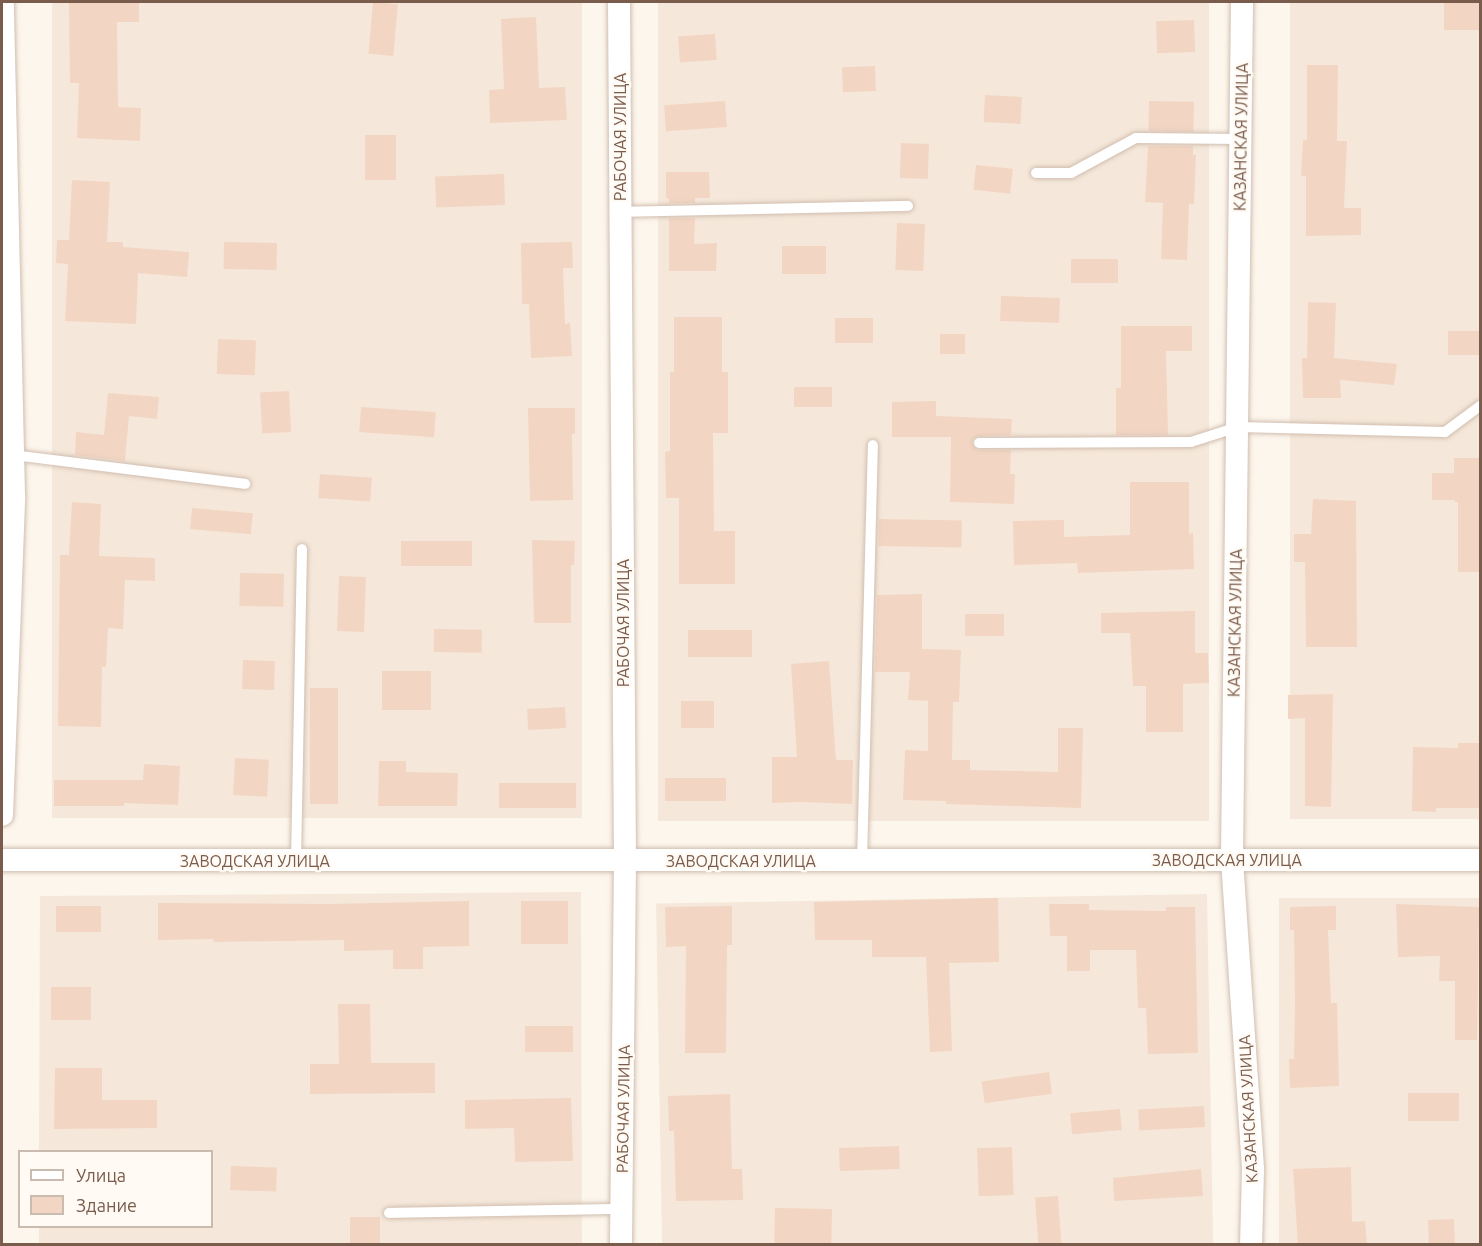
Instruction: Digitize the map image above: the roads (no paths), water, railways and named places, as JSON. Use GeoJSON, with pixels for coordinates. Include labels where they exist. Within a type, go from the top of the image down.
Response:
{"type":"FeatureCollection","features":[{"type":"Feature","properties":{"kind":"street"},"geometry":{"type":"LineString","coordinates":[[2,815],[14,496],[3,2]]}},
{"type":"Feature","properties":{"kind":"street","name":"РАБОЧАЯ УЛИЦА"},"geometry":{"type":"LineString","coordinates":[[619,2],[625,861],[621,1245]]}},
{"type":"Feature","properties":{"kind":"street","name":"КАЗАНСКАЯ УЛИЦА"},"geometry":{"type":"LineString","coordinates":[[1242,2],[1232,860],[1253,1170],[1251,1245]]}},
{"type":"Feature","properties":{"kind":"street","name":"ЗАВОДСКАЯ УЛИЦА"},"geometry":{"type":"LineString","coordinates":[[2,860],[1480,860]]}},
{"type":"Feature","properties":{"kind":"lane"},"geometry":{"type":"LineString","coordinates":[[1036,172],[1071,173],[1136,138],[1241,139]]}},
{"type":"Feature","properties":{"kind":"lane"},"geometry":{"type":"LineString","coordinates":[[620,212],[909,206]]}},
{"type":"Feature","properties":{"kind":"lane"},"geometry":{"type":"LineString","coordinates":[[979,443],[1191,442],[1238,427],[1445,432],[1480,406]]}},
{"type":"Feature","properties":{"kind":"lane"},"geometry":{"type":"LineString","coordinates":[[862,861],[873,445]]}},
{"type":"Feature","properties":{"kind":"lane"},"geometry":{"type":"LineString","coordinates":[[13,455],[245,484]]}},
{"type":"Feature","properties":{"kind":"lane"},"geometry":{"type":"LineString","coordinates":[[296,861],[302,549]]}},
{"type":"Feature","properties":{"kind":"lane"},"geometry":{"type":"LineString","coordinates":[[389,1213],[622,1209]]}}]}
